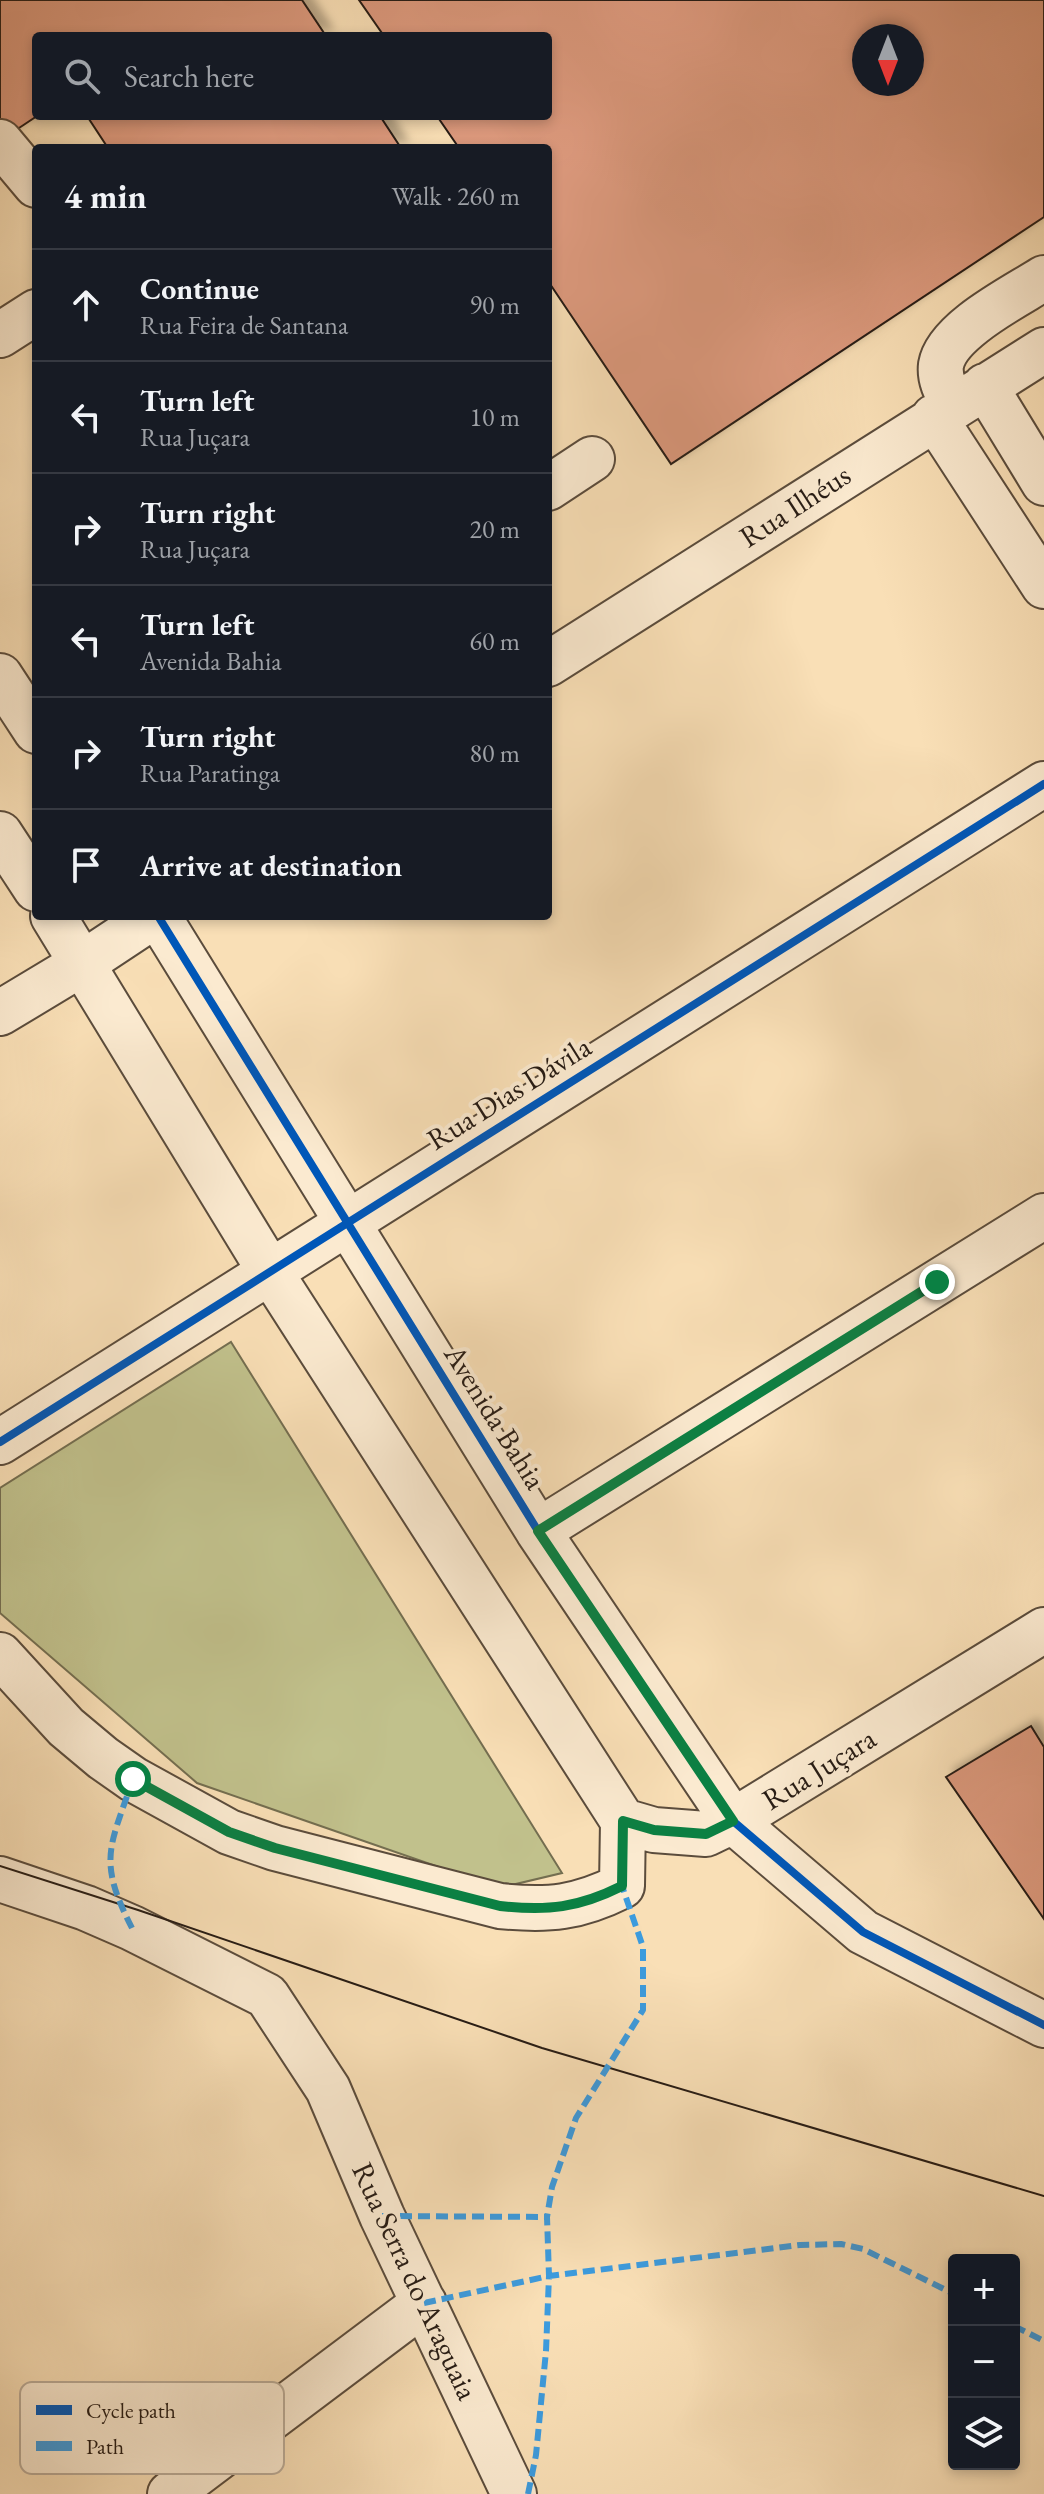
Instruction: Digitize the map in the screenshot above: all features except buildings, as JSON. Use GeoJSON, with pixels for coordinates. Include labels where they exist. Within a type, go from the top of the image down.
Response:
{"type":"FeatureCollection","features":[{"type":"Feature","properties":{"kind":"street"},"geometry":{"type":"LineString","coordinates":[[0,142],[32,180]]}},
{"type":"Feature","properties":{"kind":"street"},"geometry":{"type":"LineString","coordinates":[[1044,278],[976,322],[950,345],[941,364],[941,380],[958,403],[1044,483]]}},
{"type":"Feature","properties":{"kind":"street"},"geometry":{"type":"LineString","coordinates":[[0,335],[32,315]]}},
{"type":"Feature","properties":{"kind":"street","name":"Rua Ilhéus"},"geometry":{"type":"LineString","coordinates":[[552,661],[1044,350]]}},
{"type":"Feature","properties":{"kind":"street"},"geometry":{"type":"LineString","coordinates":[[958,403],[1044,586]]}},
{"type":"Feature","properties":{"kind":"street"},"geometry":{"type":"LineString","coordinates":[[552,485],[592,459]]}},
{"type":"Feature","properties":{"kind":"street"},"geometry":{"type":"LineString","coordinates":[[0,676],[32,725]]}},
{"type":"Feature","properties":{"kind":"street","name":"Rua Dias Dávila"},"geometry":{"type":"LineString","coordinates":[[0,1442],[1044,784]]}},
{"type":"Feature","properties":{"kind":"street"},"geometry":{"type":"LineString","coordinates":[[0,834],[32,883]]}},
{"type":"Feature","properties":{"kind":"street"},"geometry":{"type":"LineString","coordinates":[[0,1655],[66,1727],[103,1758],[146,1787],[229,1832],[275,1848],[500,1906],[535,1910],[592,1901],[622,1886],[623,1821],[269,1270],[56,920]]}},
{"type":"Feature","properties":{"kind":"street"},"geometry":{"type":"LineString","coordinates":[[0,1013],[150,920]]}},
{"type":"Feature","properties":{"kind":"street","name":"Avenida Bahia"},"geometry":{"type":"LineString","coordinates":[[158,920],[538,1531],[733,1821],[863,1932],[1044,2025]]}},
{"type":"Feature","properties":{"kind":"street"},"geometry":{"type":"LineString","coordinates":[[538,1531],[1044,1216]]}},
{"type":"Feature","properties":{"kind":"street","name":"Rua Juçara"},"geometry":{"type":"LineString","coordinates":[[623,1821],[654,1830],[706,1834],[1041,1640]]}},
{"type":"Feature","properties":{"kind":"street","name":"Rua Serra do Araguaia"},"geometry":{"type":"LineString","coordinates":[[0,1879],[86,1908],[132,1928],[267,1996],[328,2089],[382,2216],[514,2494]]}},
{"type":"Feature","properties":{"kind":"street"},"geometry":{"type":"LineString","coordinates":[[284,2408],[424,2303]]}},
{"type":"Feature","properties":{"kind":"street"},"geometry":{"type":"LineString","coordinates":[[170,2494],[197,2474]]}},
{"type":"Feature","properties":{"kind":"green space"},"geometry":{"type":"Polygon","coordinates":[[[231,1342],[562,1873],[499,1888],[197,1783],[0,1613],[0,1488],[231,1342]]]}},
{"type":"Feature","properties":{"kind":"tram line"},"geometry":{"type":"LineString","coordinates":[[0,1866],[542,2048],[1044,2196]]}},
{"type":"Feature","properties":{"kind":"marked path"},"geometry":{"type":"LineString","coordinates":[[132,1928],[114,1886],[111,1854],[113,1838],[133,1779]]}},
{"type":"Feature","properties":{"kind":"marked path"},"geometry":{"type":"LineString","coordinates":[[528,2494],[536,2455],[546,2351],[549,2276],[547,2217],[552,2187],[576,2118],[643,2010],[643,1947],[622,1886]]}},
{"type":"Feature","properties":{"kind":"marked path"},"geometry":{"type":"LineString","coordinates":[[382,2216],[547,2217]]}},
{"type":"Feature","properties":{"kind":"marked path"},"geometry":{"type":"LineString","coordinates":[[424,2303],[549,2276],[800,2245],[841,2244],[863,2249],[948,2291]]}},
{"type":"Feature","properties":{"kind":"marked path"},"geometry":{"type":"LineString","coordinates":[[1020,2329],[1044,2341]]}},
{"type":"Feature","properties":{"kind":"cycle path"},"geometry":{"type":"LineString","coordinates":[[0,1442],[1044,784]]}},
{"type":"Feature","properties":{"kind":"cycle path"},"geometry":{"type":"LineString","coordinates":[[160,920],[538,1531],[733,1821],[863,1932],[1044,2025]]}},
{"type":"Feature","properties":{"kind":"route"},"geometry":{"type":"LineString","coordinates":[[133,1779],[229,1832],[275,1848],[500,1906],[535,1910],[592,1901],[622,1886],[623,1821],[654,1830],[706,1834],[733,1821],[538,1531],[937,1282]]}}]}
